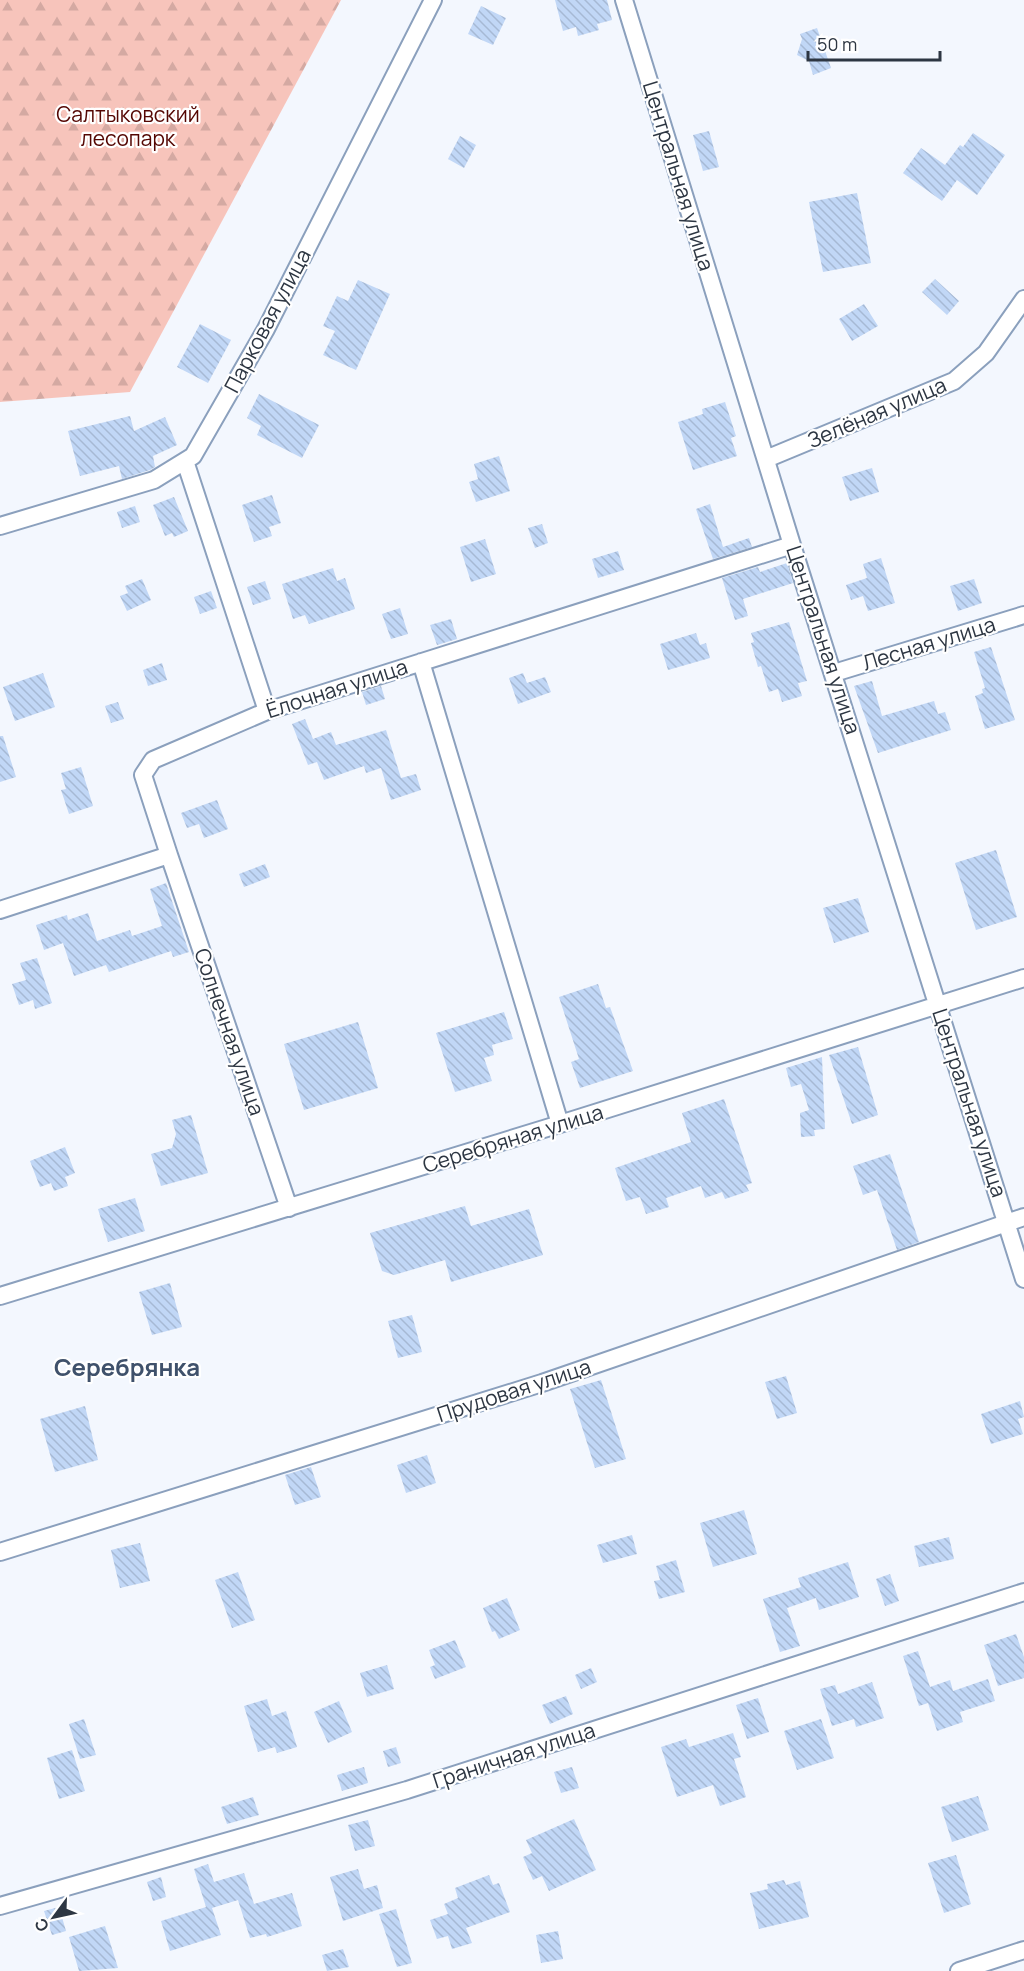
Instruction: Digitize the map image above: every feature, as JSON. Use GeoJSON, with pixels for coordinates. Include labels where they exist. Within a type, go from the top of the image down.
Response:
{"type":"FeatureCollection","features":[{"type":"Feature","properties":{"kind":"street","name":"Парковая улица"},"geometry":{"type":"LineString","coordinates":[[0,526],[154,480],[193,456],[266,329],[433,0]]}},
{"type":"Feature","properties":{"kind":"street","name":"Центральная улица"},"geometry":{"type":"LineString","coordinates":[[624,0],[792,545],[1024,1279]]}},
{"type":"Feature","properties":{"kind":"street","name":"Зелёная улица"},"geometry":{"type":"LineString","coordinates":[[766,459],[954,381],[986,353],[1024,299]]}},
{"type":"Feature","properties":{"kind":"street"},"geometry":{"type":"LineString","coordinates":[[185,460],[267,711]]}},
{"type":"Feature","properties":{"kind":"street","name":"Ёлочная улица"},"geometry":{"type":"LineString","coordinates":[[169,855],[143,776],[153,760],[267,711],[792,545]]}},
{"type":"Feature","properties":{"kind":"street","name":"Лесная улица"},"geometry":{"type":"LineString","coordinates":[[834,673],[1024,615]]}},
{"type":"Feature","properties":{"kind":"street"},"geometry":{"type":"LineString","coordinates":[[421,662],[560,1124]]}},
{"type":"Feature","properties":{"kind":"street"},"geometry":{"type":"LineString","coordinates":[[0,910],[169,855]]}},
{"type":"Feature","properties":{"kind":"street","name":"Солнечная улица"},"geometry":{"type":"LineString","coordinates":[[169,855],[289,1208]]}},
{"type":"Feature","properties":{"kind":"street","name":"Серебряная улица"},"geometry":{"type":"LineString","coordinates":[[0,1296],[560,1124],[1024,978]]}},
{"type":"Feature","properties":{"kind":"street","name":"Прудовая улица"},"geometry":{"type":"LineString","coordinates":[[0,1552],[542,1383],[1024,1217]]}},
{"type":"Feature","properties":{"kind":"street","name":"Граничная улица"},"geometry":{"type":"LineString","coordinates":[[0,1906],[407,1790],[1024,1592]]}},
{"type":"Feature","properties":{"kind":"street"},"geometry":{"type":"LineString","coordinates":[[959,1971],[1024,1950]]}},
{"type":"Feature","properties":{"kind":"green space","name":"Салтыковский лесопарк"},"geometry":{"type":"Polygon","coordinates":[[[0,0],[341,0],[130,392],[0,402],[0,0]]]}},
{"type":"Feature","properties":{"kind":"building"},"geometry":{"type":"Polygon","coordinates":[[[555,0],[607,0],[612,20],[597,24],[599,30],[578,36],[576,27],[563,31],[555,0]]]}},
{"type":"Feature","properties":{"kind":"building"},"geometry":{"type":"Polygon","coordinates":[[[481,6],[506,18],[493,45],[468,34],[481,6]]]}},
{"type":"Feature","properties":{"kind":"building"},"geometry":{"type":"Polygon","coordinates":[[[817,28],[831,68],[813,75],[809,61],[797,55],[802,39],[800,34],[817,28]]]}},
{"type":"Feature","properties":{"kind":"building"},"geometry":{"type":"Polygon","coordinates":[[[709,131],[719,167],[703,171],[693,135],[709,131]]]}},
{"type":"Feature","properties":{"kind":"building"},"geometry":{"type":"Polygon","coordinates":[[[973,133],[1005,155],[977,195],[957,180],[942,201],[903,173],[921,148],[945,165],[960,145],[963,147],[973,133]]]}},
{"type":"Feature","properties":{"kind":"building"},"geometry":{"type":"Polygon","coordinates":[[[460,136],[476,145],[464,168],[448,159],[460,136]]]}},
{"type":"Feature","properties":{"kind":"building"},"geometry":{"type":"Polygon","coordinates":[[[857,193],[871,263],[823,272],[809,202],[857,193]]]}},
{"type":"Feature","properties":{"kind":"building"},"geometry":{"type":"Polygon","coordinates":[[[935,279],[959,301],[947,315],[922,292],[935,279]]]}},
{"type":"Feature","properties":{"kind":"building"},"geometry":{"type":"Polygon","coordinates":[[[358,280],[390,294],[356,370],[323,355],[335,331],[323,326],[337,296],[348,301],[358,280]]]}},
{"type":"Feature","properties":{"kind":"building"},"geometry":{"type":"Polygon","coordinates":[[[864,304],[878,326],[852,341],[839,319],[864,304]]]}},
{"type":"Feature","properties":{"kind":"building"},"geometry":{"type":"Polygon","coordinates":[[[200,324],[231,340],[208,383],[177,367],[200,324]]]}},
{"type":"Feature","properties":{"kind":"building"},"geometry":{"type":"Polygon","coordinates":[[[259,394],[319,425],[302,458],[257,435],[261,426],[247,418],[259,394]]]}},
{"type":"Feature","properties":{"kind":"building"},"geometry":{"type":"Polygon","coordinates":[[[725,402],[736,436],[731,438],[737,456],[693,470],[678,422],[703,414],[702,409],[725,402]]]}},
{"type":"Feature","properties":{"kind":"building"},"geometry":{"type":"Polygon","coordinates":[[[130,416],[134,431],[165,417],[177,445],[153,456],[155,467],[122,479],[119,466],[80,476],[68,431],[130,416]]]}},
{"type":"Feature","properties":{"kind":"building"},"geometry":{"type":"Polygon","coordinates":[[[499,456],[510,491],[476,502],[469,482],[478,479],[474,464],[499,456]]]}},
{"type":"Feature","properties":{"kind":"building"},"geometry":{"type":"Polygon","coordinates":[[[872,468],[879,492],[850,501],[842,477],[872,468]]]}},
{"type":"Feature","properties":{"kind":"building"},"geometry":{"type":"Polygon","coordinates":[[[272,495],[281,523],[269,527],[272,536],[254,542],[242,505],[272,495]]]}},
{"type":"Feature","properties":{"kind":"building"},"geometry":{"type":"Polygon","coordinates":[[[174,497],[188,531],[174,537],[172,533],[165,536],[153,505],[174,497]]]}},
{"type":"Feature","properties":{"kind":"building"},"geometry":{"type":"Polygon","coordinates":[[[710,504],[723,547],[749,538],[752,547],[713,559],[696,509],[710,504]]]}},
{"type":"Feature","properties":{"kind":"building"},"geometry":{"type":"Polygon","coordinates":[[[135,506],[140,522],[122,528],[117,512],[135,506]]]}},
{"type":"Feature","properties":{"kind":"building"},"geometry":{"type":"Polygon","coordinates":[[[542,524],[548,543],[535,548],[528,528],[542,524]]]}},
{"type":"Feature","properties":{"kind":"building"},"geometry":{"type":"Polygon","coordinates":[[[485,539],[496,574],[471,582],[460,547],[485,539]]]}},
{"type":"Feature","properties":{"kind":"building"},"geometry":{"type":"Polygon","coordinates":[[[618,551],[624,570],[598,578],[592,559],[618,551]]]}},
{"type":"Feature","properties":{"kind":"building"},"geometry":{"type":"Polygon","coordinates":[[[881,558],[895,603],[868,611],[863,596],[851,600],[846,585],[867,578],[863,564],[881,558]]]}},
{"type":"Feature","properties":{"kind":"building"},"geometry":{"type":"Polygon","coordinates":[[[787,563],[793,583],[743,599],[748,616],[735,620],[722,578],[758,567],[760,572],[787,563]]]}},
{"type":"Feature","properties":{"kind":"building"},"geometry":{"type":"Polygon","coordinates":[[[333,568],[337,581],[345,578],[355,609],[309,624],[305,615],[293,619],[282,584],[333,568]]]}},
{"type":"Feature","properties":{"kind":"building"},"geometry":{"type":"Polygon","coordinates":[[[142,579],[151,600],[127,611],[120,596],[128,593],[125,586],[142,579]]]}},
{"type":"Feature","properties":{"kind":"building"},"geometry":{"type":"Polygon","coordinates":[[[974,579],[982,603],[958,611],[950,586],[974,579]]]}},
{"type":"Feature","properties":{"kind":"building"},"geometry":{"type":"Polygon","coordinates":[[[265,581],[271,599],[253,605],[247,587],[265,581]]]}},
{"type":"Feature","properties":{"kind":"building"},"geometry":{"type":"Polygon","coordinates":[[[211,591],[217,608],[200,614],[194,597],[211,591]]]}},
{"type":"Feature","properties":{"kind":"building"},"geometry":{"type":"Polygon","coordinates":[[[400,608],[408,634],[391,639],[382,614],[400,608]]]}},
{"type":"Feature","properties":{"kind":"building"},"geometry":{"type":"Polygon","coordinates":[[[451,619],[457,639],[437,645],[430,625],[451,619]]]}},
{"type":"Feature","properties":{"kind":"building"},"geometry":{"type":"Polygon","coordinates":[[[789,622],[807,681],[798,683],[802,696],[782,702],[778,689],[769,692],[761,666],[758,667],[751,643],[754,642],[751,633],[789,622]]]}},
{"type":"Feature","properties":{"kind":"building"},"geometry":{"type":"Polygon","coordinates":[[[696,633],[700,645],[706,643],[710,658],[668,670],[660,644],[696,633]]]}},
{"type":"Feature","properties":{"kind":"building"},"geometry":{"type":"Polygon","coordinates":[[[991,647],[1015,720],[985,729],[975,696],[983,693],[982,689],[985,688],[974,652],[991,647]]]}},
{"type":"Feature","properties":{"kind":"building"},"geometry":{"type":"Polygon","coordinates":[[[162,663],[167,680],[148,686],[143,670],[162,663]]]}},
{"type":"Feature","properties":{"kind":"building"},"geometry":{"type":"Polygon","coordinates":[[[43,673],[55,707],[15,721],[3,687],[43,673]]]}},
{"type":"Feature","properties":{"kind":"building"},"geometry":{"type":"Polygon","coordinates":[[[523,673],[527,683],[545,677],[551,692],[518,704],[509,678],[523,673]]]}},
{"type":"Feature","properties":{"kind":"building"},"geometry":{"type":"Polygon","coordinates":[[[872,681],[882,716],[934,701],[938,714],[945,712],[951,730],[878,753],[854,686],[872,681]]]}},
{"type":"Feature","properties":{"kind":"building"},"geometry":{"type":"Polygon","coordinates":[[[381,686],[385,699],[366,705],[362,692],[381,686]]]}},
{"type":"Feature","properties":{"kind":"building"},"geometry":{"type":"Polygon","coordinates":[[[118,702],[124,719],[111,723],[105,706],[118,702]]]}},
{"type":"Feature","properties":{"kind":"building"},"geometry":{"type":"Polygon","coordinates":[[[305,719],[313,739],[331,732],[336,745],[386,730],[401,778],[416,774],[421,790],[391,800],[381,768],[366,773],[364,766],[324,780],[317,762],[308,765],[292,724],[305,719]]]}},
{"type":"Feature","properties":{"kind":"building"},"geometry":{"type":"Polygon","coordinates":[[[0,736],[3,736],[16,777],[0,782],[0,736]]]}},
{"type":"Feature","properties":{"kind":"building"},"geometry":{"type":"Polygon","coordinates":[[[81,767],[93,806],[69,814],[61,790],[66,789],[61,773],[81,767]]]}},
{"type":"Feature","properties":{"kind":"building"},"geometry":{"type":"Polygon","coordinates":[[[217,800],[228,829],[204,838],[199,824],[187,828],[181,813],[217,800]]]}},
{"type":"Feature","properties":{"kind":"building"},"geometry":{"type":"Polygon","coordinates":[[[996,850],[1017,917],[976,930],[955,863],[996,850]]]}},
{"type":"Feature","properties":{"kind":"building"},"geometry":{"type":"Polygon","coordinates":[[[265,864],[270,877],[244,887],[239,874],[265,864]]]}},
{"type":"Feature","properties":{"kind":"building"},"geometry":{"type":"Polygon","coordinates":[[[166,883],[189,952],[173,957],[171,951],[109,972],[106,965],[74,976],[63,943],[44,950],[36,925],[67,915],[68,920],[88,913],[97,941],[130,930],[132,936],[162,926],[150,889],[166,883]]]}},
{"type":"Feature","properties":{"kind":"building"},"geometry":{"type":"Polygon","coordinates":[[[858,898],[869,932],[834,943],[823,908],[858,898]]]}},
{"type":"Feature","properties":{"kind":"building"},"geometry":{"type":"Polygon","coordinates":[[[37,958],[52,1003],[35,1009],[33,1000],[19,1005],[12,984],[26,980],[20,963],[37,958]]]}},
{"type":"Feature","properties":{"kind":"building"},"geometry":{"type":"Polygon","coordinates":[[[598,984],[606,1008],[610,1007],[633,1071],[580,1088],[571,1062],[579,1059],[559,997],[598,984]]]}},
{"type":"Feature","properties":{"kind":"building"},"geometry":{"type":"Polygon","coordinates":[[[504,1012],[513,1039],[492,1045],[494,1055],[484,1058],[492,1081],[455,1092],[436,1033],[504,1012]]]}},
{"type":"Feature","properties":{"kind":"building"},"geometry":{"type":"Polygon","coordinates":[[[358,1022],[378,1088],[304,1110],[284,1044],[358,1022]]]}},
{"type":"Feature","properties":{"kind":"building"},"geometry":{"type":"Polygon","coordinates":[[[858,1047],[878,1115],[852,1124],[829,1055],[858,1047]]]}},
{"type":"Feature","properties":{"kind":"building"},"geometry":{"type":"Polygon","coordinates":[[[822,1057],[825,1129],[814,1130],[815,1136],[801,1137],[800,1113],[809,1110],[801,1084],[791,1087],[786,1068],[822,1057]]]}},
{"type":"Feature","properties":{"kind":"building"},"geometry":{"type":"Polygon","coordinates":[[[724,1099],[752,1183],[746,1185],[749,1191],[725,1199],[722,1192],[705,1198],[701,1186],[666,1198],[669,1207],[646,1214],[640,1197],[626,1201],[615,1168],[691,1142],[682,1113],[724,1099]]]}},
{"type":"Feature","properties":{"kind":"building"},"geometry":{"type":"Polygon","coordinates":[[[191,1115],[208,1173],[161,1186],[151,1154],[172,1148],[176,1134],[172,1120],[191,1115]]]}},
{"type":"Feature","properties":{"kind":"building"},"geometry":{"type":"Polygon","coordinates":[[[65,1147],[75,1173],[65,1177],[68,1186],[54,1191],[51,1183],[40,1187],[30,1161],[65,1147]]]}},
{"type":"Feature","properties":{"kind":"building"},"geometry":{"type":"Polygon","coordinates":[[[890,1154],[919,1242],[897,1250],[877,1190],[863,1195],[853,1166],[890,1154]]]}},
{"type":"Feature","properties":{"kind":"building"},"geometry":{"type":"Polygon","coordinates":[[[135,1198],[145,1231],[108,1242],[98,1209],[135,1198]]]}},
{"type":"Feature","properties":{"kind":"building"},"geometry":{"type":"Polygon","coordinates":[[[465,1206],[471,1226],[529,1209],[543,1255],[451,1282],[445,1260],[394,1275],[382,1271],[370,1233],[465,1206]]]}},
{"type":"Feature","properties":{"kind":"building"},"geometry":{"type":"Polygon","coordinates":[[[170,1283],[182,1327],[152,1335],[139,1292],[170,1283]]]}},
{"type":"Feature","properties":{"kind":"building"},"geometry":{"type":"Polygon","coordinates":[[[412,1315],[422,1352],[398,1358],[388,1321],[412,1315]]]}},
{"type":"Feature","properties":{"kind":"building"},"geometry":{"type":"Polygon","coordinates":[[[786,1376],[797,1413],[777,1419],[765,1382],[786,1376]]]}},
{"type":"Feature","properties":{"kind":"building"},"geometry":{"type":"Polygon","coordinates":[[[601,1380],[626,1459],[595,1468],[570,1389],[601,1380]]]}},
{"type":"Feature","properties":{"kind":"building"},"geometry":{"type":"Polygon","coordinates":[[[1020,1401],[1024,1417],[1018,1419],[1023,1434],[991,1444],[981,1414],[1020,1401]]]}},
{"type":"Feature","properties":{"kind":"building"},"geometry":{"type":"Polygon","coordinates":[[[85,1406],[98,1460],[55,1472],[40,1419],[85,1406]]]}},
{"type":"Feature","properties":{"kind":"building"},"geometry":{"type":"Polygon","coordinates":[[[427,1455],[436,1483],[406,1493],[397,1465],[427,1455]]]}},
{"type":"Feature","properties":{"kind":"building"},"geometry":{"type":"Polygon","coordinates":[[[311,1467],[321,1497],[295,1505],[285,1475],[311,1467]]]}},
{"type":"Feature","properties":{"kind":"building"},"geometry":{"type":"Polygon","coordinates":[[[744,1510],[757,1554],[713,1567],[700,1523],[744,1510]]]}},
{"type":"Feature","properties":{"kind":"building"},"geometry":{"type":"Polygon","coordinates":[[[632,1535],[637,1554],[603,1563],[597,1545],[632,1535]]]}},
{"type":"Feature","properties":{"kind":"building"},"geometry":{"type":"Polygon","coordinates":[[[949,1537],[954,1559],[919,1567],[914,1546],[949,1537]]]}},
{"type":"Feature","properties":{"kind":"building"},"geometry":{"type":"Polygon","coordinates":[[[140,1543],[150,1581],[120,1588],[111,1550],[140,1543]]]}},
{"type":"Feature","properties":{"kind":"building"},"geometry":{"type":"Polygon","coordinates":[[[676,1560],[685,1592],[659,1599],[654,1581],[660,1580],[656,1566],[676,1560]]]}},
{"type":"Feature","properties":{"kind":"building"},"geometry":{"type":"Polygon","coordinates":[[[848,1562],[859,1597],[819,1610],[816,1598],[787,1608],[800,1646],[780,1652],[763,1599],[801,1587],[798,1578],[848,1562]]]}},
{"type":"Feature","properties":{"kind":"building"},"geometry":{"type":"Polygon","coordinates":[[[238,1572],[255,1620],[232,1628],[215,1580],[238,1572]]]}},
{"type":"Feature","properties":{"kind":"building"},"geometry":{"type":"Polygon","coordinates":[[[890,1574],[899,1601],[885,1606],[876,1579],[890,1574]]]}},
{"type":"Feature","properties":{"kind":"building"},"geometry":{"type":"Polygon","coordinates":[[[507,1598],[520,1630],[499,1639],[495,1631],[492,1632],[483,1608],[507,1598]]]}},
{"type":"Feature","properties":{"kind":"building"},"geometry":{"type":"Polygon","coordinates":[[[1016,1634],[1024,1657],[1024,1678],[998,1686],[984,1645],[1016,1634]]]}},
{"type":"Feature","properties":{"kind":"building"},"geometry":{"type":"Polygon","coordinates":[[[455,1640],[466,1667],[435,1679],[430,1667],[435,1665],[429,1650],[455,1640]]]}},
{"type":"Feature","properties":{"kind":"building"},"geometry":{"type":"Polygon","coordinates":[[[918,1651],[930,1687],[950,1680],[953,1691],[988,1679],[995,1701],[960,1712],[963,1722],[937,1731],[928,1703],[919,1706],[903,1656],[918,1651]]]}},
{"type":"Feature","properties":{"kind":"building"},"geometry":{"type":"Polygon","coordinates":[[[387,1665],[394,1689],[367,1697],[360,1673],[387,1665]]]}},
{"type":"Feature","properties":{"kind":"building"},"geometry":{"type":"Polygon","coordinates":[[[591,1668],[597,1682],[581,1689],[575,1675],[591,1668]]]}},
{"type":"Feature","properties":{"kind":"building"},"geometry":{"type":"Polygon","coordinates":[[[872,1682],[884,1718],[856,1727],[854,1719],[832,1726],[820,1689],[835,1685],[838,1694],[872,1682]]]}},
{"type":"Feature","properties":{"kind":"building"},"geometry":{"type":"Polygon","coordinates":[[[566,1696],[573,1714],[550,1724],[542,1705],[566,1696]]]}},
{"type":"Feature","properties":{"kind":"building"},"geometry":{"type":"Polygon","coordinates":[[[758,1698],[769,1732],[747,1739],[736,1705],[758,1698]]]}},
{"type":"Feature","properties":{"kind":"building"},"geometry":{"type":"Polygon","coordinates":[[[267,1699],[272,1716],[286,1711],[297,1747],[277,1753],[275,1747],[258,1752],[244,1706],[267,1699]]]}},
{"type":"Feature","properties":{"kind":"building"},"geometry":{"type":"Polygon","coordinates":[[[339,1701],[352,1732],[328,1743],[314,1712],[339,1701]]]}},
{"type":"Feature","properties":{"kind":"building"},"geometry":{"type":"Polygon","coordinates":[[[84,1719],[96,1755],[80,1759],[69,1724],[84,1719]]]}},
{"type":"Feature","properties":{"kind":"building"},"geometry":{"type":"Polygon","coordinates":[[[821,1719],[834,1758],[797,1770],[784,1731],[821,1719]]]}},
{"type":"Feature","properties":{"kind":"building"},"geometry":{"type":"Polygon","coordinates":[[[733,1733],[741,1757],[734,1759],[746,1797],[720,1806],[713,1785],[677,1797],[661,1747],[686,1739],[689,1747],[733,1733]]]}},
{"type":"Feature","properties":{"kind":"building"},"geometry":{"type":"Polygon","coordinates":[[[396,1747],[401,1763],[388,1767],[383,1751],[396,1747]]]}},
{"type":"Feature","properties":{"kind":"building"},"geometry":{"type":"Polygon","coordinates":[[[72,1750],[85,1791],[59,1799],[47,1758],[72,1750]]]}},
{"type":"Feature","properties":{"kind":"building"},"geometry":{"type":"Polygon","coordinates":[[[364,1767],[368,1783],[342,1791],[337,1775],[364,1767]]]}},
{"type":"Feature","properties":{"kind":"building"},"geometry":{"type":"Polygon","coordinates":[[[572,1767],[579,1788],[561,1793],[554,1772],[572,1767]]]}},
{"type":"Feature","properties":{"kind":"building"},"geometry":{"type":"Polygon","coordinates":[[[978,1796],[989,1830],[952,1842],[941,1807],[978,1796]]]}},
{"type":"Feature","properties":{"kind":"building"},"geometry":{"type":"Polygon","coordinates":[[[253,1797],[259,1815],[227,1824],[221,1807],[253,1797]]]}},
{"type":"Feature","properties":{"kind":"building"},"geometry":{"type":"Polygon","coordinates":[[[574,1819],[596,1870],[549,1891],[542,1876],[533,1880],[523,1857],[532,1853],[526,1840],[574,1819]]]}},
{"type":"Feature","properties":{"kind":"building"},"geometry":{"type":"Polygon","coordinates":[[[368,1820],[375,1846],[355,1851],[348,1825],[368,1820]]]}},
{"type":"Feature","properties":{"kind":"building"},"geometry":{"type":"Polygon","coordinates":[[[956,1855],[971,1904],[944,1913],[928,1863],[956,1855]]]}},
{"type":"Feature","properties":{"kind":"building"},"geometry":{"type":"Polygon","coordinates":[[[208,1864],[214,1882],[244,1873],[254,1904],[292,1893],[302,1926],[267,1937],[266,1934],[250,1938],[238,1900],[212,1908],[221,1935],[170,1951],[161,1921],[206,1907],[194,1869],[208,1864]]]}},
{"type":"Feature","properties":{"kind":"building"},"geometry":{"type":"Polygon","coordinates":[[[358,1869],[364,1889],[377,1885],[383,1908],[343,1921],[330,1877],[358,1869]]]}},
{"type":"Feature","properties":{"kind":"building"},"geometry":{"type":"Polygon","coordinates":[[[489,1875],[493,1885],[499,1883],[510,1912],[466,1928],[472,1943],[452,1949],[448,1936],[437,1939],[430,1920],[448,1914],[444,1904],[458,1898],[455,1888],[489,1875]]]}},
{"type":"Feature","properties":{"kind":"building"},"geometry":{"type":"Polygon","coordinates":[[[161,1877],[166,1897],[153,1901],[147,1882],[161,1877]]]}},
{"type":"Feature","properties":{"kind":"building"},"geometry":{"type":"Polygon","coordinates":[[[784,1880],[786,1885],[800,1881],[809,1917],[759,1929],[750,1893],[768,1889],[767,1884],[784,1880]]]}},
{"type":"Feature","properties":{"kind":"building"},"geometry":{"type":"Polygon","coordinates":[[[59,1907],[66,1931],[52,1935],[44,1911],[59,1907]]]}},
{"type":"Feature","properties":{"kind":"building"},"geometry":{"type":"Polygon","coordinates":[[[396,1909],[412,1963],[397,1967],[379,1914],[396,1909]]]}},
{"type":"Feature","properties":{"kind":"building"},"geometry":{"type":"Polygon","coordinates":[[[105,1926],[118,1968],[79,1971],[69,1937],[105,1926]]]}},
{"type":"Feature","properties":{"kind":"building"},"geometry":{"type":"Polygon","coordinates":[[[558,1931],[563,1959],[541,1963],[536,1935],[558,1931]]]}},
{"type":"Feature","properties":{"kind":"building"},"geometry":{"type":"Polygon","coordinates":[[[343,1949],[349,1967],[327,1971],[322,1955],[343,1949]]]}},
{"type":"Feature","properties":{"kind":"district","name":"Серебрянка"},"geometry":{"type":"Point","coordinates":[127,1368]}}]}
